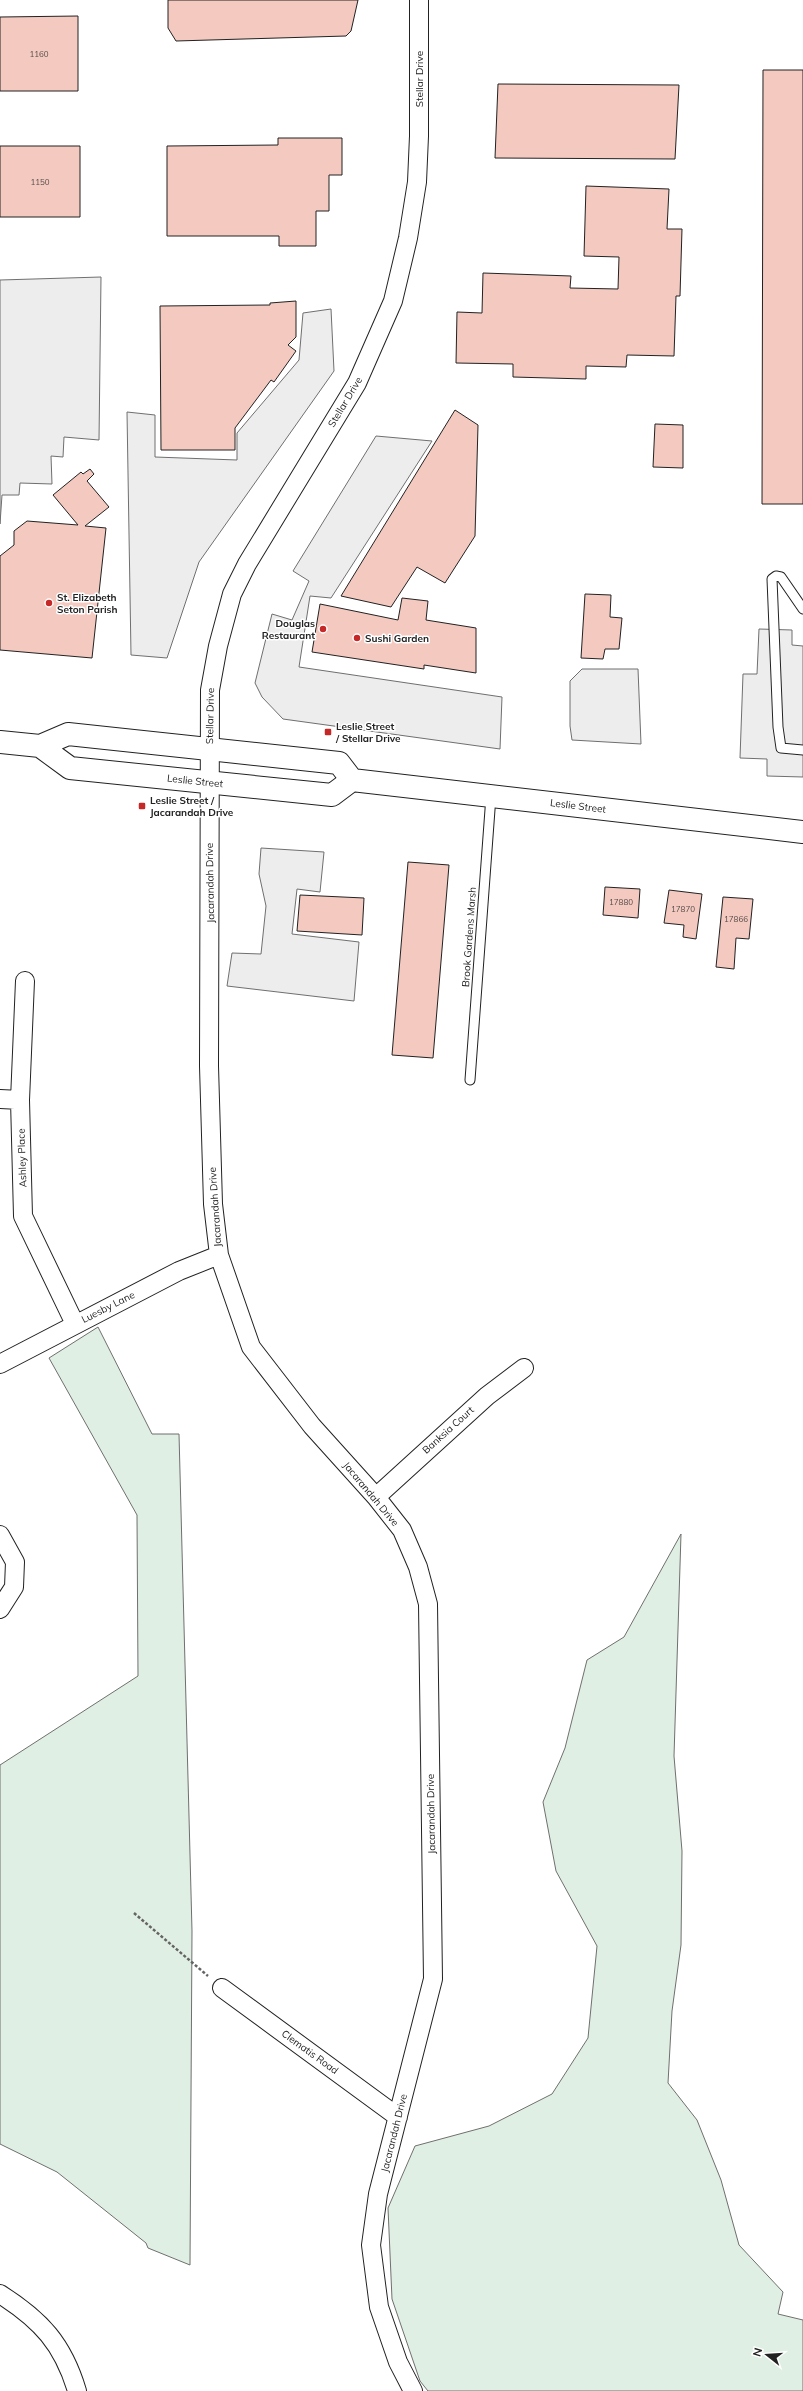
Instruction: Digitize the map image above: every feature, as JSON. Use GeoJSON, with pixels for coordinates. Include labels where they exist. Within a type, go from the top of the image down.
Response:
{"type":"FeatureCollection","features":[{"type":"Feature","properties":{"kind":"main road"},"geometry":{"type":"LineString","coordinates":[[0,742],[40,746],[68,734],[210,748],[339,763],[352,780]]}},
{"type":"Feature","properties":{"kind":"main road","name":"Leslie Street"},"geometry":{"type":"LineString","coordinates":[[40,746],[70,768],[332,795],[352,780],[803,832]]}},
{"type":"Feature","properties":{"kind":"street","name":"Stellar Drive"},"geometry":{"type":"LineString","coordinates":[[211,783],[210,690],[218,646],[232,594],[247,564],[281,506],[357,383],[393,301],[408,238],[417,182],[419,136],[419,0]]}},
{"type":"Feature","properties":{"kind":"street","name":"Jacarandah Drive"},"geometry":{"type":"LineString","coordinates":[[211,783],[208,848],[211,936],[209,1066],[213,1204],[218,1256],[251,1347],[312,1426],[376,1497],[402,1530],[418,1567],[428,1604],[433,1979],[378,2194],[371,2245],[379,2307],[398,2362],[413,2391]]}},
{"type":"Feature","properties":{"kind":"street","name":"Ashley Place"},"geometry":{"type":"LineString","coordinates":[[25,981],[20,1100],[23,1216],[75,1324]]}},
{"type":"Feature","properties":{"kind":"street"},"geometry":{"type":"LineString","coordinates":[[0,1099],[20,1100]]}},
{"type":"Feature","properties":{"kind":"street","name":"Luesby Lane"},"geometry":{"type":"LineString","coordinates":[[0,1364],[179,1271],[218,1256]]}},
{"type":"Feature","properties":{"kind":"street","name":"Banksia Court"},"geometry":{"type":"LineString","coordinates":[[376,1497],[487,1396],[524,1368]]}},
{"type":"Feature","properties":{"kind":"street"},"geometry":{"type":"LineString","coordinates":[[0,1534],[15,1562],[14,1587],[0,1609]]}},
{"type":"Feature","properties":{"kind":"street","name":"Clematis Road"},"geometry":{"type":"LineString","coordinates":[[222,1988],[398,2117]]}},
{"type":"Feature","properties":{"kind":"street"},"geometry":{"type":"LineString","coordinates":[[0,2294],[28,2311],[48,2333],[70,2368],[77,2391]]}},
{"type":"Feature","properties":{"kind":"lane"},"geometry":{"type":"LineString","coordinates":[[803,609],[780,577],[776,576],[772,579],[778,727],[781,748],[803,750]]}},
{"type":"Feature","properties":{"kind":"lane","name":"Brook Gardens Marsh"},"geometry":{"type":"LineString","coordinates":[[470,1080],[491,796]]}},
{"type":"Feature","properties":{"kind":"path"},"geometry":{"type":"LineString","coordinates":[[134,1913],[222,1988]]}},
{"type":"Feature","properties":{"kind":"green space"},"geometry":{"type":"Polygon","coordinates":[[[98,1327],[152,1434],[179,1434],[192,1931],[190,2265],[148,2248],[146,2243],[57,2172],[0,2144],[0,1765],[138,1676],[137,1515],[49,1358],[98,1327]]]}},
{"type":"Feature","properties":{"kind":"green space"},"geometry":{"type":"Polygon","coordinates":[[[681,1534],[674,1756],[682,1851],[681,1945],[672,2011],[668,2083],[697,2120],[721,2180],[739,2245],[783,2292],[778,2314],[803,2320],[803,2391],[428,2391],[420,2381],[392,2299],[388,2208],[415,2146],[489,2126],[552,2094],[588,2038],[597,1946],[556,1871],[543,1802],[565,1748],[587,1660],[624,1637],[681,1534]]]}},
{"type":"Feature","properties":{"kind":"shaded area"},"geometry":{"type":"Polygon","coordinates":[[[101,277],[99,440],[64,437],[63,457],[51,456],[52,484],[20,483],[19,495],[2,495],[0,524],[0,280],[101,277]]]}},
{"type":"Feature","properties":{"kind":"shaded area"},"geometry":{"type":"Polygon","coordinates":[[[331,309],[334,371],[199,562],[167,658],[131,655],[127,412],[155,415],[155,457],[237,460],[237,433],[299,360],[303,313],[331,309]]]}},
{"type":"Feature","properties":{"kind":"shaded area"},"geometry":{"type":"Polygon","coordinates":[[[376,436],[432,441],[331,598],[310,596],[299,667],[502,697],[500,749],[283,719],[262,697],[255,683],[272,614],[292,620],[309,581],[293,571],[376,436]]]}},
{"type":"Feature","properties":{"kind":"shaded area"},"geometry":{"type":"Polygon","coordinates":[[[759,629],[792,630],[792,645],[803,646],[803,777],[767,776],[767,759],[740,758],[743,674],[757,674],[759,629]]]}},
{"type":"Feature","properties":{"kind":"shaded area"},"geometry":{"type":"Polygon","coordinates":[[[582,669],[638,669],[641,744],[572,740],[570,726],[570,681],[582,669]]]}},
{"type":"Feature","properties":{"kind":"shaded area"},"geometry":{"type":"Polygon","coordinates":[[[261,848],[324,852],[320,892],[297,889],[292,934],[359,942],[354,1001],[227,986],[232,953],[261,954],[266,906],[259,874],[261,848]]]}},
{"type":"Feature","properties":{"kind":"building"},"geometry":{"type":"Polygon","coordinates":[[[168,0],[358,0],[351,31],[346,36],[176,41],[168,28],[168,0]]]}},
{"type":"Feature","properties":{"kind":"building"},"geometry":{"type":"Polygon","coordinates":[[[78,16],[78,91],[0,91],[0,17],[78,16]]]}},
{"type":"Feature","properties":{"kind":"building"},"geometry":{"type":"Polygon","coordinates":[[[763,70],[803,70],[803,504],[762,504],[763,70]]]}},
{"type":"Feature","properties":{"kind":"building"},"geometry":{"type":"Polygon","coordinates":[[[498,84],[679,85],[675,159],[495,158],[498,84]]]}},
{"type":"Feature","properties":{"kind":"building"},"geometry":{"type":"Polygon","coordinates":[[[278,138],[342,138],[342,175],[329,175],[329,211],[316,211],[316,246],[279,246],[279,236],[167,236],[167,146],[278,145],[278,138]]]}},
{"type":"Feature","properties":{"kind":"building"},"geometry":{"type":"Polygon","coordinates":[[[0,146],[80,146],[80,217],[0,217],[0,146]]]}},
{"type":"Feature","properties":{"kind":"building"},"geometry":{"type":"Polygon","coordinates":[[[586,186],[669,189],[667,229],[682,229],[680,296],[676,296],[674,356],[627,355],[626,367],[586,366],[586,379],[513,377],[513,364],[456,363],[457,312],[482,313],[483,273],[571,276],[570,288],[618,289],[619,257],[584,256],[586,186]]]}},
{"type":"Feature","properties":{"kind":"building"},"geometry":{"type":"Polygon","coordinates":[[[296,301],[296,337],[288,345],[296,351],[274,382],[271,380],[235,428],[235,450],[161,450],[160,306],[270,305],[270,303],[296,301]]]}},
{"type":"Feature","properties":{"kind":"building"},"geometry":{"type":"Polygon","coordinates":[[[455,410],[478,425],[475,536],[445,583],[417,567],[391,607],[341,596],[455,410]]]}},
{"type":"Feature","properties":{"kind":"building"},"geometry":{"type":"Polygon","coordinates":[[[655,424],[683,425],[683,468],[653,467],[655,424]]]}},
{"type":"Feature","properties":{"kind":"building","name":"St. Elizabeth Seton Parish"},"geometry":{"type":"Polygon","coordinates":[[[90,469],[94,474],[87,481],[109,507],[85,526],[106,528],[92,658],[0,650],[0,556],[14,545],[14,531],[27,521],[78,525],[53,495],[81,472],[83,474],[90,469]]]}},
{"type":"Feature","properties":{"kind":"building"},"geometry":{"type":"Polygon","coordinates":[[[585,594],[611,595],[610,617],[622,618],[619,649],[605,649],[603,659],[581,658],[585,594]]]}},
{"type":"Feature","properties":{"kind":"building"},"geometry":{"type":"Polygon","coordinates":[[[402,598],[428,601],[426,620],[476,628],[476,673],[424,665],[424,669],[312,652],[320,604],[398,620],[402,598]]]}},
{"type":"Feature","properties":{"kind":"building"},"geometry":{"type":"Polygon","coordinates":[[[408,862],[449,865],[433,1058],[392,1055],[408,862]]]}},
{"type":"Feature","properties":{"kind":"building"},"geometry":{"type":"Polygon","coordinates":[[[605,887],[640,889],[638,918],[603,915],[605,887]]]}},
{"type":"Feature","properties":{"kind":"building"},"geometry":{"type":"Polygon","coordinates":[[[669,890],[702,894],[696,939],[683,937],[684,925],[664,923],[669,890]]]}},
{"type":"Feature","properties":{"kind":"building"},"geometry":{"type":"Polygon","coordinates":[[[300,895],[364,898],[362,935],[297,931],[300,895]]]}},
{"type":"Feature","properties":{"kind":"building"},"geometry":{"type":"Polygon","coordinates":[[[723,897],[753,899],[749,939],[736,938],[734,969],[716,967],[723,897]]]}},
{"type":"Feature","properties":{"kind":"place","name":"St. Elizabeth Seton Parish"},"geometry":{"type":"Point","coordinates":[49,603]}},
{"type":"Feature","properties":{"kind":"place","name":"Douglas Restaurant"},"geometry":{"type":"Point","coordinates":[323,629]}},
{"type":"Feature","properties":{"kind":"place","name":"Sushi Garden"},"geometry":{"type":"Point","coordinates":[357,638]}},
{"type":"Feature","properties":{"kind":"place","name":"Leslie Street / Stellar Drive"},"geometry":{"type":"Point","coordinates":[328,732]}},
{"type":"Feature","properties":{"kind":"place","name":"Leslie Street / Jacarandah Drive"},"geometry":{"type":"Point","coordinates":[142,806]}}]}
